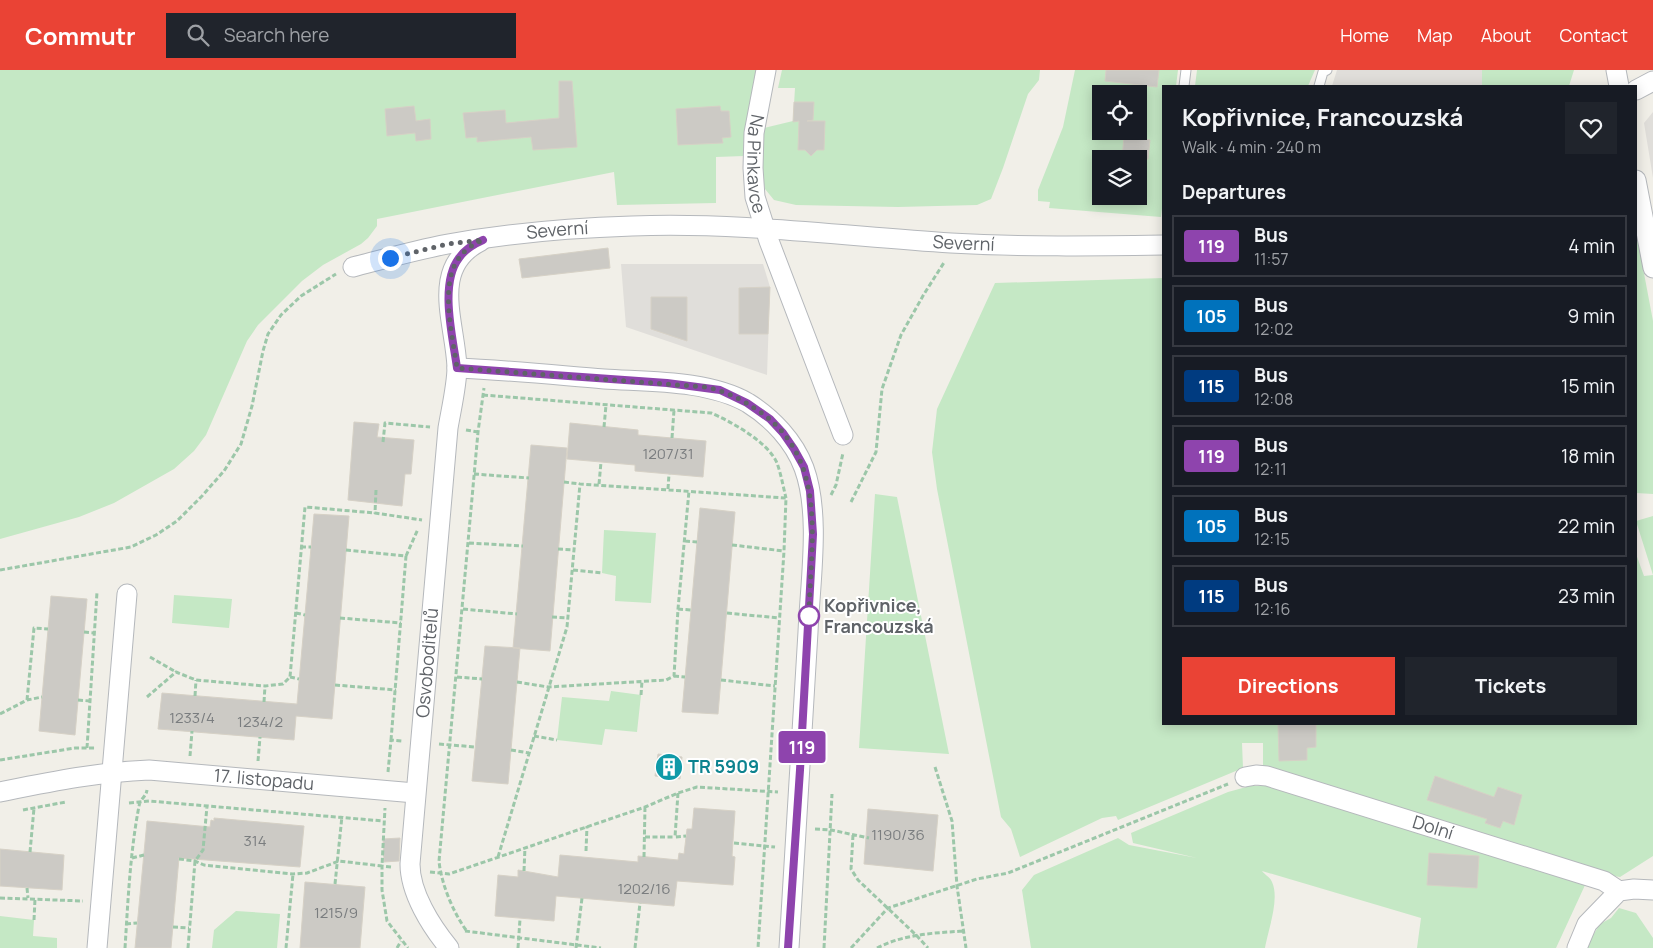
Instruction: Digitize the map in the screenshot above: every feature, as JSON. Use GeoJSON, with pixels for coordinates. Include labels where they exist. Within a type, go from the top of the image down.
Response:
{"type":"FeatureCollection","features":[{"type":"Feature","properties":{"kind":"street","name":"Na Pinkavce"},"geometry":{"type":"LineString","coordinates":[[764,229],[755,197],[753,153],[754,133],[766,70]]}},
{"type":"Feature","properties":{"kind":"street"},"geometry":{"type":"LineString","coordinates":[[1616,70],[1619,85]]}},
{"type":"Feature","properties":{"kind":"street"},"geometry":{"type":"LineString","coordinates":[[1637,89],[1653,81]]}},
{"type":"Feature","properties":{"kind":"street"},"geometry":{"type":"LineString","coordinates":[[1637,185],[1653,268]]}},
{"type":"Feature","properties":{"kind":"street","name":"Severní"},"geometry":{"type":"LineString","coordinates":[[353,266],[448,244],[507,235],[632,226],[820,232],[949,249],[1022,246],[1162,245]]}},
{"type":"Feature","properties":{"kind":"street"},"geometry":{"type":"LineString","coordinates":[[764,229],[843,435]]}},
{"type":"Feature","properties":{"kind":"street","name":"Osvoboditelů"},"geometry":{"type":"LineString","coordinates":[[455,943],[422,908],[410,870],[415,793],[448,428],[457,368],[449,302],[451,276],[458,259],[470,246],[483,240]]}},
{"type":"Feature","properties":{"kind":"street"},"geometry":{"type":"LineString","coordinates":[[457,368],[667,383],[720,390],[755,408],[770,419],[790,441],[804,467],[810,491],[813,534],[797,829],[788,948]]}},
{"type":"Feature","properties":{"kind":"street"},"geometry":{"type":"LineString","coordinates":[[97,948],[127,594]]}},
{"type":"Feature","properties":{"kind":"street","name":"17. listopadu"},"geometry":{"type":"LineString","coordinates":[[0,792],[72,777],[113,771],[149,770],[415,793]]}},
{"type":"Feature","properties":{"kind":"street","name":"Dolní"},"geometry":{"type":"LineString","coordinates":[[1246,777],[1256,775],[1267,776],[1604,882],[1619,891]]}},
{"type":"Feature","properties":{"kind":"street"},"geometry":{"type":"LineString","coordinates":[[1577,948],[1587,924],[1619,891],[1634,889],[1653,890]]}},
{"type":"Feature","properties":{"kind":"lane"},"geometry":{"type":"LineString","coordinates":[[1184,85],[1186,70]]}},
{"type":"Feature","properties":{"kind":"lane"},"geometry":{"type":"LineString","coordinates":[[1319,85],[1324,72],[1327,70]]}},
{"type":"Feature","properties":{"kind":"path"},"geometry":{"type":"LineString","coordinates":[[851,502],[876,452],[882,389],[901,335],[949,249]]}},
{"type":"Feature","properties":{"kind":"path"},"geometry":{"type":"LineString","coordinates":[[0,570],[131,547],[156,535],[177,521],[224,471],[241,444],[252,406],[268,334],[281,315],[301,296],[329,278],[353,266]]}},
{"type":"Feature","properties":{"kind":"path"},"geometry":{"type":"LineString","coordinates":[[485,382],[474,474],[439,861],[440,873],[458,918],[466,930],[601,948]]}},
{"type":"Feature","properties":{"kind":"path"},"geometry":{"type":"LineString","coordinates":[[482,395],[711,413],[723,418],[754,439],[771,453],[777,462],[786,498],[784,551],[758,948]]}},
{"type":"Feature","properties":{"kind":"path"},"geometry":{"type":"LineString","coordinates":[[604,426],[606,405]]}},
{"type":"Feature","properties":{"kind":"path"},"geometry":{"type":"LineString","coordinates":[[672,438],[674,410]]}},
{"type":"Feature","properties":{"kind":"path"},"geometry":{"type":"LineString","coordinates":[[383,442],[385,423],[435,427]]}},
{"type":"Feature","properties":{"kind":"path"},"geometry":{"type":"LineString","coordinates":[[829,500],[836,485],[843,458],[843,435]]}},
{"type":"Feature","properties":{"kind":"path"},"geometry":{"type":"LineString","coordinates":[[598,484],[601,462]]}},
{"type":"Feature","properties":{"kind":"path"},"geometry":{"type":"LineString","coordinates":[[474,474],[529,478]]}},
{"type":"Feature","properties":{"kind":"path"},"geometry":{"type":"LineString","coordinates":[[668,489],[669,474]]}},
{"type":"Feature","properties":{"kind":"path"},"geometry":{"type":"LineString","coordinates":[[564,482],[786,498]]}},
{"type":"Feature","properties":{"kind":"path"},"geometry":{"type":"LineString","coordinates":[[498,857],[567,627],[580,484]]}},
{"type":"Feature","properties":{"kind":"path"},"geometry":{"type":"LineString","coordinates":[[375,513],[376,490]]}},
{"type":"Feature","properties":{"kind":"path"},"geometry":{"type":"LineString","coordinates":[[674,676],[678,608],[689,491]]}},
{"type":"Feature","properties":{"kind":"path"},"geometry":{"type":"LineString","coordinates":[[150,657],[176,672],[196,680],[265,686],[283,684],[290,677],[305,507],[375,513],[423,520]]}},
{"type":"Feature","properties":{"kind":"path"},"geometry":{"type":"LineString","coordinates":[[684,541],[697,542]]}},
{"type":"Feature","properties":{"kind":"path"},"geometry":{"type":"LineString","coordinates":[[469,543],[523,546]]}},
{"type":"Feature","properties":{"kind":"path"},"geometry":{"type":"LineString","coordinates":[[732,545],[784,551]]}},
{"type":"Feature","properties":{"kind":"path"},"geometry":{"type":"LineString","coordinates":[[301,547],[311,547]]}},
{"type":"Feature","properties":{"kind":"path"},"geometry":{"type":"LineString","coordinates":[[558,549],[574,550]]}},
{"type":"Feature","properties":{"kind":"path"},"geometry":{"type":"LineString","coordinates":[[346,550],[406,556],[388,773]]}},
{"type":"Feature","properties":{"kind":"path"},"geometry":{"type":"LineString","coordinates":[[573,570],[602,573]]}},
{"type":"Feature","properties":{"kind":"path"},"geometry":{"type":"LineString","coordinates":[[0,760],[75,748],[87,748],[97,592]]}},
{"type":"Feature","properties":{"kind":"path"},"geometry":{"type":"LineString","coordinates":[[678,608],[691,610]]}},
{"type":"Feature","properties":{"kind":"path"},"geometry":{"type":"LineString","coordinates":[[462,609],[517,614]]}},
{"type":"Feature","properties":{"kind":"path"},"geometry":{"type":"LineString","coordinates":[[296,613],[305,615]]}},
{"type":"Feature","properties":{"kind":"path"},"geometry":{"type":"LineString","coordinates":[[727,613],[779,618]]}},
{"type":"Feature","properties":{"kind":"path"},"geometry":{"type":"LineString","coordinates":[[552,617],[568,618]]}},
{"type":"Feature","properties":{"kind":"path"},"geometry":{"type":"LineString","coordinates":[[340,618],[401,623]]}},
{"type":"Feature","properties":{"kind":"path"},"geometry":{"type":"LineString","coordinates":[[27,700],[34,628],[48,629]]}},
{"type":"Feature","properties":{"kind":"path"},"geometry":{"type":"LineString","coordinates":[[84,632],[94,633]]}},
{"type":"Feature","properties":{"kind":"path"},"geometry":{"type":"LineString","coordinates":[[147,697],[176,672]]}},
{"type":"Feature","properties":{"kind":"path"},"geometry":{"type":"LineString","coordinates":[[517,682],[548,687],[666,680],[674,676],[685,677]]}},
{"type":"Feature","properties":{"kind":"path"},"geometry":{"type":"LineString","coordinates":[[290,677],[299,679]]}},
{"type":"Feature","properties":{"kind":"path"},"geometry":{"type":"LineString","coordinates":[[457,677],[482,679]]}},
{"type":"Feature","properties":{"kind":"path"},"geometry":{"type":"LineString","coordinates":[[195,696],[196,680]]}},
{"type":"Feature","properties":{"kind":"path"},"geometry":{"type":"LineString","coordinates":[[721,680],[775,686]]}},
{"type":"Feature","properties":{"kind":"path"},"geometry":{"type":"LineString","coordinates":[[641,695],[642,681]]}},
{"type":"Feature","properties":{"kind":"path"},"geometry":{"type":"LineString","coordinates":[[335,685],[396,690]]}},
{"type":"Feature","properties":{"kind":"path"},"geometry":{"type":"LineString","coordinates":[[264,702],[265,686]]}},
{"type":"Feature","properties":{"kind":"path"},"geometry":{"type":"LineString","coordinates":[[0,714],[27,700],[42,697]]}},
{"type":"Feature","properties":{"kind":"path"},"geometry":{"type":"LineString","coordinates":[[78,700],[90,701]]}},
{"type":"Feature","properties":{"kind":"path"},"geometry":{"type":"LineString","coordinates":[[190,761],[192,731]]}},
{"type":"Feature","properties":{"kind":"path"},"geometry":{"type":"LineString","coordinates":[[534,736],[557,740]]}},
{"type":"Feature","properties":{"kind":"path"},"geometry":{"type":"LineString","coordinates":[[258,766],[260,737]]}},
{"type":"Feature","properties":{"kind":"path"},"geometry":{"type":"LineString","coordinates":[[391,740],[410,741]]}},
{"type":"Feature","properties":{"kind":"path"},"geometry":{"type":"LineString","coordinates":[[431,743],[475,747]]}},
{"type":"Feature","properties":{"kind":"path"},"geometry":{"type":"LineString","coordinates":[[511,750],[529,753]]}},
{"type":"Feature","properties":{"kind":"path"},"geometry":{"type":"LineString","coordinates":[[935,767],[952,821],[957,886],[966,948]]}},
{"type":"Feature","properties":{"kind":"path"},"geometry":{"type":"LineString","coordinates":[[851,948],[888,908],[977,879],[1008,873],[1246,777]]}},
{"type":"Feature","properties":{"kind":"path"},"geometry":{"type":"LineString","coordinates":[[440,873],[449,874],[646,807],[697,787],[769,792]]}},
{"type":"Feature","properties":{"kind":"path"},"geometry":{"type":"LineString","coordinates":[[675,837],[678,793]]}},
{"type":"Feature","properties":{"kind":"path"},"geometry":{"type":"LineString","coordinates":[[824,948],[832,794]]}},
{"type":"Feature","properties":{"kind":"path"},"geometry":{"type":"LineString","coordinates":[[17,811],[75,800]]}},
{"type":"Feature","properties":{"kind":"path"},"geometry":{"type":"LineString","coordinates":[[125,948],[132,858],[139,803],[149,801],[383,821]]}},
{"type":"Feature","properties":{"kind":"path"},"geometry":{"type":"LineString","coordinates":[[386,802],[383,821],[382,890],[387,922],[408,948]]}},
{"type":"Feature","properties":{"kind":"path"},"geometry":{"type":"LineString","coordinates":[[188,948],[195,861],[203,850],[207,806]]}},
{"type":"Feature","properties":{"kind":"path"},"geometry":{"type":"LineString","coordinates":[[644,857],[646,807]]}},
{"type":"Feature","properties":{"kind":"path"},"geometry":{"type":"LineString","coordinates":[[30,852],[34,808]]}},
{"type":"Feature","properties":{"kind":"path"},"geometry":{"type":"LineString","coordinates":[[335,884],[342,816]]}},
{"type":"Feature","properties":{"kind":"path"},"geometry":{"type":"LineString","coordinates":[[586,851],[587,826]]}},
{"type":"Feature","properties":{"kind":"path"},"geometry":{"type":"LineString","coordinates":[[797,829],[831,830],[869,838]]}},
{"type":"Feature","properties":{"kind":"path"},"geometry":{"type":"LineString","coordinates":[[853,835],[851,869],[858,880],[928,948]]}},
{"type":"Feature","properties":{"kind":"path"},"geometry":{"type":"LineString","coordinates":[[645,836],[686,836]]}},
{"type":"Feature","properties":{"kind":"path"},"geometry":{"type":"LineString","coordinates":[[734,842],[766,846]]}},
{"type":"Feature","properties":{"kind":"path"},"geometry":{"type":"LineString","coordinates":[[524,871],[525,847]]}},
{"type":"Feature","properties":{"kind":"path"},"geometry":{"type":"LineString","coordinates":[[132,858],[144,855]]}},
{"type":"Feature","properties":{"kind":"path"},"geometry":{"type":"LineString","coordinates":[[179,859],[195,861],[204,865],[293,874],[307,873],[338,861],[410,870]]}},
{"type":"Feature","properties":{"kind":"path"},"geometry":{"type":"LineString","coordinates":[[286,948],[293,874]]}},
{"type":"Feature","properties":{"kind":"path"},"geometry":{"type":"LineString","coordinates":[[27,888],[28,898]]}},
{"type":"Feature","properties":{"kind":"path"},"geometry":{"type":"LineString","coordinates":[[0,898],[74,900],[101,903]]}},
{"type":"Feature","properties":{"kind":"path"},"geometry":{"type":"LineString","coordinates":[[576,946],[582,898]]}},
{"type":"Feature","properties":{"kind":"path"},"geometry":{"type":"LineString","coordinates":[[34,920],[35,899]]}},
{"type":"Feature","properties":{"kind":"path"},"geometry":{"type":"LineString","coordinates":[[635,948],[640,903]]}},
{"type":"Feature","properties":{"kind":"path"},"geometry":{"type":"LineString","coordinates":[[518,948],[520,919]]}},
{"type":"Feature","properties":{"kind":"path"},"geometry":{"type":"LineString","coordinates":[[126,924],[138,923]]}},
{"type":"Feature","properties":{"kind":"path"},"geometry":{"type":"LineString","coordinates":[[173,927],[189,928]]}},
{"type":"Feature","properties":{"kind":"path"},"geometry":{"type":"LineString","coordinates":[[455,943],[466,930]]}},
{"type":"Feature","properties":{"kind":"path"},"geometry":{"type":"LineString","coordinates":[[877,948],[916,935],[963,931]]}},
{"type":"Feature","properties":{"kind":"path"},"geometry":{"type":"LineString","coordinates":[[397,948],[401,941]]}},
{"type":"Feature","properties":{"kind":"shaded area"},"geometry":{"type":"Polygon","coordinates":[[[1337,70],[1482,70],[1482,85],[1332,85],[1337,70]]]}},
{"type":"Feature","properties":{"kind":"shaded area"},"geometry":{"type":"Polygon","coordinates":[[[1653,112],[1653,178],[1644,123],[1653,112]]]}},
{"type":"Feature","properties":{"kind":"shaded area"},"geometry":{"type":"Polygon","coordinates":[[[621,264],[763,264],[770,287],[767,375],[626,327],[621,264]]]}},
{"type":"Feature","properties":{"kind":"green space"},"geometry":{"type":"Polygon","coordinates":[[[0,70],[760,70],[744,156],[716,157],[716,203],[617,205],[614,172],[377,219],[377,226],[368,238],[361,244],[323,265],[302,281],[258,325],[247,341],[206,435],[194,451],[174,469],[114,503],[79,517],[0,539],[0,70]]]}},
{"type":"Feature","properties":{"kind":"green space"},"geometry":{"type":"Polygon","coordinates":[[[782,70],[1040,70],[1039,80],[1028,94],[991,199],[977,205],[898,207],[796,205],[774,200],[765,189],[762,175],[764,128],[793,121],[795,88],[778,88],[782,70]]]}},
{"type":"Feature","properties":{"kind":"green space"},"geometry":{"type":"Polygon","coordinates":[[[1075,70],[1178,70],[1176,85],[1162,85],[1161,217],[1049,208],[1050,202],[1038,201],[1038,190],[1063,127],[1075,70]]]}},
{"type":"Feature","properties":{"kind":"green space"},"geometry":{"type":"Polygon","coordinates":[[[1197,70],[1315,70],[1308,85],[1195,85],[1197,70]]]}},
{"type":"Feature","properties":{"kind":"green space"},"geometry":{"type":"Polygon","coordinates":[[[1482,70],[1574,70],[1569,85],[1482,85],[1482,70]]]}},
{"type":"Feature","properties":{"kind":"green space"},"geometry":{"type":"Polygon","coordinates":[[[1637,236],[1653,321],[1653,494],[1637,493],[1637,236]]]}},
{"type":"Feature","properties":{"kind":"green space"},"geometry":{"type":"Polygon","coordinates":[[[1162,278],[1162,725],[1637,725],[1637,557],[1644,576],[1653,575],[1653,856],[1620,877],[1608,875],[1263,768],[1263,743],[1242,743],[1243,768],[1118,820],[1116,816],[1102,818],[1020,857],[1011,829],[1001,817],[937,489],[932,452],[937,409],[995,283],[1162,278]]]}},
{"type":"Feature","properties":{"kind":"green space"},"geometry":{"type":"Polygon","coordinates":[[[875,494],[897,497],[949,754],[859,748],[875,494]]]}},
{"type":"Feature","properties":{"kind":"green space"},"geometry":{"type":"Polygon","coordinates":[[[1653,516],[1653,575],[1637,521],[1653,516]]]}},
{"type":"Feature","properties":{"kind":"green space"},"geometry":{"type":"Polygon","coordinates":[[[604,530],[656,533],[651,603],[615,601],[616,576],[602,573],[604,530]]]}},
{"type":"Feature","properties":{"kind":"green space"},"geometry":{"type":"Polygon","coordinates":[[[174,595],[232,599],[229,628],[172,623],[174,595]]]}},
{"type":"Feature","properties":{"kind":"green space"},"geometry":{"type":"Polygon","coordinates":[[[611,691],[641,695],[637,732],[605,729],[602,745],[557,740],[562,697],[609,701],[611,691]]]}},
{"type":"Feature","properties":{"kind":"green space"},"geometry":{"type":"Polygon","coordinates":[[[1266,783],[1586,883],[1556,948],[1417,948],[1421,918],[1262,871],[1271,881],[1275,897],[1273,915],[1265,948],[1031,948],[1022,890],[1034,875],[1118,838],[1129,845],[1197,858],[1133,843],[1131,833],[1228,792],[1250,786],[1260,786],[1266,783]]]}},
{"type":"Feature","properties":{"kind":"green space"},"geometry":{"type":"Polygon","coordinates":[[[1619,908],[1636,913],[1653,938],[1653,948],[1585,948],[1600,924],[1611,918],[1619,908]]]}},
{"type":"Feature","properties":{"kind":"green space"},"geometry":{"type":"Polygon","coordinates":[[[236,911],[280,914],[277,948],[212,948],[214,930],[236,911]]]}},
{"type":"Feature","properties":{"kind":"green space"},"geometry":{"type":"Polygon","coordinates":[[[0,916],[34,920],[33,936],[57,938],[57,948],[0,948],[0,916]]]}},
{"type":"Feature","properties":{"kind":"building"},"geometry":{"type":"Polygon","coordinates":[[[1106,70],[1159,70],[1157,87],[1105,81],[1106,70]]]}},
{"type":"Feature","properties":{"kind":"building"},"geometry":{"type":"Polygon","coordinates":[[[559,81],[572,81],[577,147],[533,150],[531,137],[477,142],[477,137],[466,138],[463,113],[505,110],[506,123],[559,118],[559,81]]]}},
{"type":"Feature","properties":{"kind":"building"},"geometry":{"type":"Polygon","coordinates":[[[794,102],[814,102],[813,120],[807,121],[825,121],[824,150],[817,150],[811,156],[805,150],[798,150],[799,121],[793,122],[794,102]]]}},
{"type":"Feature","properties":{"kind":"building"},"geometry":{"type":"Polygon","coordinates":[[[414,106],[416,121],[430,119],[431,139],[416,141],[415,133],[387,136],[385,109],[414,106]]]}},
{"type":"Feature","properties":{"kind":"building"},"geometry":{"type":"Polygon","coordinates":[[[720,106],[721,111],[729,111],[731,137],[722,138],[723,143],[678,145],[676,109],[720,106]]]}},
{"type":"Feature","properties":{"kind":"building"},"geometry":{"type":"Polygon","coordinates":[[[1124,140],[1150,140],[1148,159],[1147,150],[1123,150],[1124,140]]]}},
{"type":"Feature","properties":{"kind":"building"},"geometry":{"type":"Polygon","coordinates":[[[608,248],[610,268],[522,278],[519,259],[608,248]]]}},
{"type":"Feature","properties":{"kind":"building"},"geometry":{"type":"Polygon","coordinates":[[[770,287],[768,334],[739,334],[739,288],[770,287]]]}},
{"type":"Feature","properties":{"kind":"building"},"geometry":{"type":"Polygon","coordinates":[[[651,297],[687,297],[687,341],[651,329],[651,297]]]}},
{"type":"Feature","properties":{"kind":"building"},"geometry":{"type":"Polygon","coordinates":[[[354,422],[379,424],[377,437],[414,440],[411,474],[405,474],[402,506],[348,500],[354,422]]]}},
{"type":"Feature","properties":{"kind":"building"},"geometry":{"type":"Polygon","coordinates":[[[570,423],[638,430],[638,435],[706,441],[703,477],[635,471],[635,465],[567,459],[570,423]]]}},
{"type":"Feature","properties":{"kind":"building"},"geometry":{"type":"Polygon","coordinates":[[[531,445],[567,448],[550,651],[513,648],[531,445]]]}},
{"type":"Feature","properties":{"kind":"building"},"geometry":{"type":"Polygon","coordinates":[[[700,508],[735,512],[718,714],[682,712],[700,508]]]}},
{"type":"Feature","properties":{"kind":"building"},"geometry":{"type":"Polygon","coordinates":[[[314,514],[349,516],[332,719],[296,716],[294,740],[158,729],[162,693],[297,704],[314,514]]]}},
{"type":"Feature","properties":{"kind":"building"},"geometry":{"type":"Polygon","coordinates":[[[51,596],[87,599],[75,735],[39,731],[51,596]]]}},
{"type":"Feature","properties":{"kind":"building"},"geometry":{"type":"Polygon","coordinates":[[[485,646],[520,648],[508,784],[472,781],[485,646]]]}},
{"type":"Feature","properties":{"kind":"building"},"geometry":{"type":"Polygon","coordinates":[[[1278,725],[1316,725],[1316,747],[1307,748],[1307,760],[1279,761],[1278,725]]]}},
{"type":"Feature","properties":{"kind":"building","name":"TR 5909"},"geometry":{"type":"Polygon","coordinates":[[[658,754],[682,757],[680,779],[655,776],[658,754]]]}},
{"type":"Feature","properties":{"kind":"building"},"geometry":{"type":"Polygon","coordinates":[[[1435,776],[1494,797],[1498,787],[1522,795],[1514,825],[1503,821],[1500,828],[1485,823],[1487,819],[1427,800],[1435,776]]]}},
{"type":"Feature","properties":{"kind":"building"},"geometry":{"type":"Polygon","coordinates":[[[694,808],[735,811],[732,856],[735,857],[733,885],[677,881],[674,906],[556,896],[554,921],[495,916],[498,875],[518,877],[518,870],[558,877],[560,855],[638,862],[638,856],[678,860],[679,853],[684,854],[687,829],[692,829],[694,808]]]}},
{"type":"Feature","properties":{"kind":"building"},"geometry":{"type":"Polygon","coordinates":[[[868,809],[938,815],[933,871],[864,864],[868,809]]]}},
{"type":"Feature","properties":{"kind":"building"},"geometry":{"type":"Polygon","coordinates":[[[214,818],[304,826],[300,867],[179,858],[171,948],[135,948],[147,821],[210,827],[211,820],[214,821],[214,818]]]}},
{"type":"Feature","properties":{"kind":"building"},"geometry":{"type":"Polygon","coordinates":[[[400,838],[399,861],[384,862],[383,839],[400,838]]]}},
{"type":"Feature","properties":{"kind":"building"},"geometry":{"type":"Polygon","coordinates":[[[0,849],[64,855],[62,890],[0,886],[0,849]]]}},
{"type":"Feature","properties":{"kind":"building"},"geometry":{"type":"Polygon","coordinates":[[[1429,853],[1479,856],[1477,888],[1427,885],[1429,853]]]}},
{"type":"Feature","properties":{"kind":"building"},"geometry":{"type":"Polygon","coordinates":[[[305,882],[365,887],[360,948],[300,948],[305,882]]]}},
{"type":"Feature","properties":{"kind":"bus line","name":"119"},"geometry":{"type":"LineString","coordinates":[[483,240],[470,246],[458,259],[448,290],[457,368],[667,383],[720,390],[747,403],[770,419],[790,441],[804,467],[810,491],[813,534],[788,948]]}},
{"type":"Feature","properties":{"kind":"place","name":"Kopřivnice, Francouzská"},"geometry":{"type":"Point","coordinates":[809,616]}},
{"type":"Feature","properties":{"kind":"place","name":"TR 5909"},"geometry":{"type":"Point","coordinates":[669,767]}},
{"type":"Feature","properties":{"kind":"route"},"geometry":{"type":"LineString","coordinates":[[390,258],[448,244],[483,240],[470,246],[458,259],[448,290],[457,368],[705,387],[720,390],[739,399],[770,419],[794,449],[804,467],[810,491],[813,534],[809,616]]}}]}
